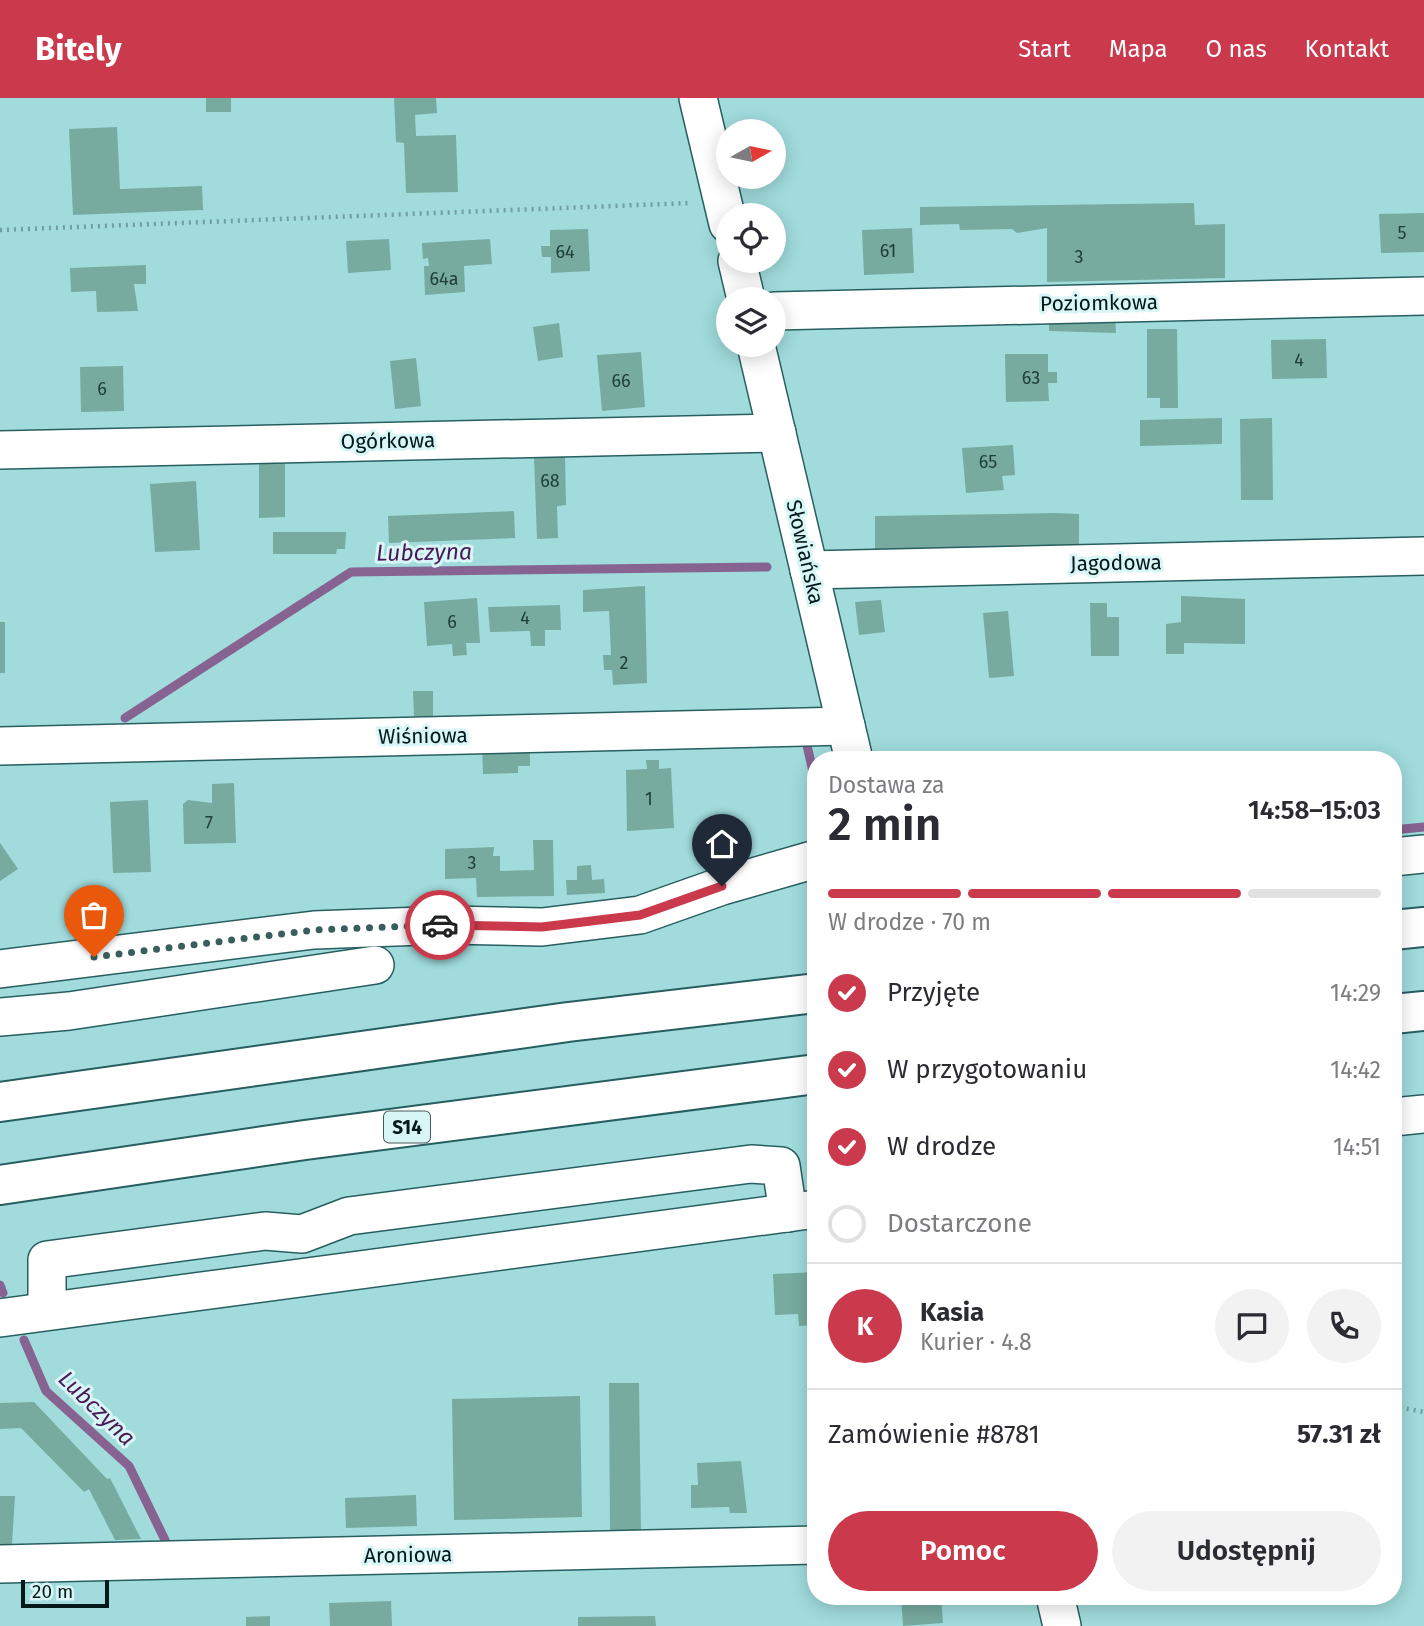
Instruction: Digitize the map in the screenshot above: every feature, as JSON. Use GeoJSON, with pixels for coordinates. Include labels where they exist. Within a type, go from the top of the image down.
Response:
{"type":"FeatureCollection","features":[{"type":"Feature","properties":{"kind":"highway"},"geometry":{"type":"LineString","coordinates":[[1402,929],[1424,927]]}},
{"type":"Feature","properties":{"kind":"highway"},"geometry":{"type":"LineString","coordinates":[[0,1102],[416,1042],[807,994]]}},
{"type":"Feature","properties":{"kind":"highway"},"geometry":{"type":"LineString","coordinates":[[1402,1013],[1424,1011]]}},
{"type":"Feature","properties":{"kind":"highway","name":"S14"},"geometry":{"type":"LineString","coordinates":[[0,1185],[319,1138],[807,1075]]}},
{"type":"Feature","properties":{"kind":"street"},"geometry":{"type":"LineString","coordinates":[[698,98],[723,203]]}},
{"type":"Feature","properties":{"kind":"street","name":"Poziomkowa"},"geometry":{"type":"LineString","coordinates":[[786,311],[1424,296]]}},
{"type":"Feature","properties":{"kind":"street","name":"Słowiańska"},"geometry":{"type":"LineString","coordinates":[[759,357],[850,743]]}},
{"type":"Feature","properties":{"kind":"street","name":"Ogórkowa"},"geometry":{"type":"LineString","coordinates":[[0,450],[777,433]]}},
{"type":"Feature","properties":{"kind":"street","name":"Jagodowa"},"geometry":{"type":"LineString","coordinates":[[809,570],[1424,556]]}},
{"type":"Feature","properties":{"kind":"street","name":"Wiśniowa"},"geometry":{"type":"LineString","coordinates":[[0,746],[850,743]]}},
{"type":"Feature","properties":{"kind":"street"},"geometry":{"type":"LineString","coordinates":[[1402,856],[1424,854]]}},
{"type":"Feature","properties":{"kind":"street"},"geometry":{"type":"LineString","coordinates":[[0,969],[338,928],[449,925],[542,927],[640,915],[722,886],[807,862]]}},
{"type":"Feature","properties":{"kind":"street"},"geometry":{"type":"LineString","coordinates":[[0,1017],[69,1011],[359,967],[338,928]]}},
{"type":"Feature","properties":{"kind":"street"},"geometry":{"type":"LineString","coordinates":[[1402,1116],[1424,1114]]}},
{"type":"Feature","properties":{"kind":"street"},"geometry":{"type":"LineString","coordinates":[[0,1318],[802,1211],[781,1166],[751,1164],[349,1216],[302,1234],[265,1231],[47,1260],[47,1311]]}},
{"type":"Feature","properties":{"kind":"street","name":"Aroniowa"},"geometry":{"type":"LineString","coordinates":[[0,1564],[807,1545]]}},
{"type":"Feature","properties":{"kind":"street"},"geometry":{"type":"LineString","coordinates":[[1057,1605],[1062,1626]]}},
{"type":"Feature","properties":{"kind":"path"},"geometry":{"type":"LineString","coordinates":[[0,230],[716,213]]}},
{"type":"Feature","properties":{"kind":"path"},"geometry":{"type":"LineString","coordinates":[[1402,1408],[1424,1412]]}},
{"type":"Feature","properties":{"kind":"building"},"geometry":{"type":"Polygon","coordinates":[[[206,98],[231,98],[231,112],[206,112],[206,98]]]}},
{"type":"Feature","properties":{"kind":"building"},"geometry":{"type":"Polygon","coordinates":[[[394,98],[436,98],[437,113],[415,115],[416,136],[456,135],[458,192],[406,193],[404,143],[396,142],[394,98]]]}},
{"type":"Feature","properties":{"kind":"building"},"geometry":{"type":"Polygon","coordinates":[[[117,127],[120,189],[202,186],[203,210],[73,215],[69,129],[117,127]]]}},
{"type":"Feature","properties":{"kind":"building"},"geometry":{"type":"Polygon","coordinates":[[[1194,203],[1195,225],[1225,224],[1225,278],[1047,282],[1047,228],[1017,233],[1012,229],[960,230],[959,224],[920,225],[920,207],[1194,203]]]}},
{"type":"Feature","properties":{"kind":"building"},"geometry":{"type":"Polygon","coordinates":[[[1424,213],[1424,252],[1381,253],[1379,214],[1424,213]]]}},
{"type":"Feature","properties":{"kind":"building"},"geometry":{"type":"Polygon","coordinates":[[[912,228],[914,273],[864,275],[862,230],[912,228]]]}},
{"type":"Feature","properties":{"kind":"building"},"geometry":{"type":"Polygon","coordinates":[[[588,229],[590,271],[551,273],[551,257],[542,257],[541,246],[550,246],[550,230],[588,229]]]}},
{"type":"Feature","properties":{"kind":"building"},"geometry":{"type":"Polygon","coordinates":[[[389,239],[391,270],[348,273],[346,241],[389,239]]]}},
{"type":"Feature","properties":{"kind":"building"},"geometry":{"type":"Polygon","coordinates":[[[490,239],[492,264],[464,266],[465,292],[425,295],[424,266],[429,266],[428,258],[423,259],[422,243],[490,239]]]}},
{"type":"Feature","properties":{"kind":"building"},"geometry":{"type":"Polygon","coordinates":[[[146,265],[146,284],[134,284],[138,311],[97,312],[96,291],[71,292],[70,268],[146,265]]]}},
{"type":"Feature","properties":{"kind":"building"},"geometry":{"type":"Polygon","coordinates":[[[1115,311],[1116,333],[1049,331],[1049,314],[1115,311]]]}},
{"type":"Feature","properties":{"kind":"building"},"geometry":{"type":"Polygon","coordinates":[[[559,323],[563,357],[538,361],[533,327],[559,323]]]}},
{"type":"Feature","properties":{"kind":"building"},"geometry":{"type":"Polygon","coordinates":[[[1147,329],[1177,329],[1178,408],[1160,408],[1160,398],[1147,398],[1147,329]]]}},
{"type":"Feature","properties":{"kind":"building"},"geometry":{"type":"Polygon","coordinates":[[[1326,339],[1327,378],[1272,379],[1271,340],[1326,339]]]}},
{"type":"Feature","properties":{"kind":"building"},"geometry":{"type":"Polygon","coordinates":[[[641,352],[645,407],[602,411],[597,355],[641,352]]]}},
{"type":"Feature","properties":{"kind":"building"},"geometry":{"type":"Polygon","coordinates":[[[1005,354],[1048,354],[1048,372],[1057,372],[1057,383],[1048,383],[1049,401],[1006,402],[1005,354]]]}},
{"type":"Feature","properties":{"kind":"building"},"geometry":{"type":"Polygon","coordinates":[[[416,358],[421,406],[395,409],[390,361],[416,358]]]}},
{"type":"Feature","properties":{"kind":"building"},"geometry":{"type":"Polygon","coordinates":[[[123,366],[124,411],[81,412],[80,367],[123,366]]]}},
{"type":"Feature","properties":{"kind":"building"},"geometry":{"type":"Polygon","coordinates":[[[1222,418],[1222,444],[1140,446],[1140,420],[1222,418]]]}},
{"type":"Feature","properties":{"kind":"building"},"geometry":{"type":"Polygon","coordinates":[[[1272,418],[1273,500],[1241,500],[1240,419],[1272,418]]]}},
{"type":"Feature","properties":{"kind":"building"},"geometry":{"type":"Polygon","coordinates":[[[1013,445],[1015,475],[1002,476],[1004,490],[966,493],[962,448],[1013,445]]]}},
{"type":"Feature","properties":{"kind":"building"},"geometry":{"type":"Polygon","coordinates":[[[259,456],[285,456],[285,517],[259,518],[259,456]]]}},
{"type":"Feature","properties":{"kind":"building"},"geometry":{"type":"Polygon","coordinates":[[[565,456],[566,505],[557,506],[558,538],[537,539],[534,457],[565,456]]]}},
{"type":"Feature","properties":{"kind":"building"},"geometry":{"type":"Polygon","coordinates":[[[196,481],[200,550],[155,552],[150,484],[196,481]]]}},
{"type":"Feature","properties":{"kind":"building"},"geometry":{"type":"Polygon","coordinates":[[[514,511],[515,538],[389,543],[388,516],[514,511]]]}},
{"type":"Feature","properties":{"kind":"building"},"geometry":{"type":"Polygon","coordinates":[[[1079,514],[1079,552],[875,555],[875,516],[1079,514]]]}},
{"type":"Feature","properties":{"kind":"building"},"geometry":{"type":"Polygon","coordinates":[[[273,532],[346,532],[345,549],[337,549],[336,554],[273,554],[273,532]]]}},
{"type":"Feature","properties":{"kind":"building"},"geometry":{"type":"Polygon","coordinates":[[[645,586],[647,683],[613,685],[612,670],[604,670],[603,655],[611,655],[609,611],[583,612],[583,590],[645,586]]]}},
{"type":"Feature","properties":{"kind":"building"},"geometry":{"type":"Polygon","coordinates":[[[1181,596],[1245,599],[1245,644],[1184,643],[1184,654],[1166,654],[1166,624],[1181,622],[1181,596]]]}},
{"type":"Feature","properties":{"kind":"building"},"geometry":{"type":"Polygon","coordinates":[[[477,598],[480,643],[466,643],[467,655],[453,656],[452,644],[427,646],[424,602],[477,598]]]}},
{"type":"Feature","properties":{"kind":"building"},"geometry":{"type":"Polygon","coordinates":[[[881,600],[885,632],[859,635],[855,602],[881,600]]]}},
{"type":"Feature","properties":{"kind":"building"},"geometry":{"type":"Polygon","coordinates":[[[1090,603],[1107,603],[1107,617],[1119,617],[1119,656],[1091,656],[1090,603]]]}},
{"type":"Feature","properties":{"kind":"building"},"geometry":{"type":"Polygon","coordinates":[[[560,605],[561,630],[545,630],[545,646],[531,646],[530,631],[490,632],[488,607],[560,605]]]}},
{"type":"Feature","properties":{"kind":"building"},"geometry":{"type":"Polygon","coordinates":[[[1008,611],[1014,676],[989,678],[983,613],[1008,611]]]}},
{"type":"Feature","properties":{"kind":"building"},"geometry":{"type":"Polygon","coordinates":[[[0,622],[5,622],[5,673],[0,673],[0,622]]]}},
{"type":"Feature","properties":{"kind":"building"},"geometry":{"type":"Polygon","coordinates":[[[413,691],[433,691],[433,716],[414,716],[413,691]]]}},
{"type":"Feature","properties":{"kind":"building"},"geometry":{"type":"Polygon","coordinates":[[[482,746],[530,746],[530,766],[518,766],[518,773],[483,774],[482,746]]]}},
{"type":"Feature","properties":{"kind":"building"},"geometry":{"type":"Polygon","coordinates":[[[646,760],[659,760],[659,769],[671,768],[674,828],[627,831],[626,770],[647,769],[646,760]]]}},
{"type":"Feature","properties":{"kind":"building"},"geometry":{"type":"Polygon","coordinates":[[[234,783],[236,843],[184,844],[183,804],[188,800],[212,803],[212,784],[234,783]]]}},
{"type":"Feature","properties":{"kind":"building"},"geometry":{"type":"Polygon","coordinates":[[[148,800],[151,872],[113,873],[110,802],[148,800]]]}},
{"type":"Feature","properties":{"kind":"building"},"geometry":{"type":"Polygon","coordinates":[[[533,840],[553,840],[554,896],[477,897],[476,878],[445,879],[445,849],[494,847],[493,856],[500,856],[500,871],[534,870],[533,840]]]}},
{"type":"Feature","properties":{"kind":"building"},"geometry":{"type":"Polygon","coordinates":[[[0,843],[18,869],[0,881],[0,843]]]}},
{"type":"Feature","properties":{"kind":"building"},"geometry":{"type":"Polygon","coordinates":[[[591,865],[592,880],[604,879],[605,893],[567,895],[566,880],[577,880],[577,866],[591,865]]]}},
{"type":"Feature","properties":{"kind":"building"},"geometry":{"type":"Polygon","coordinates":[[[807,1272],[807,1326],[799,1326],[798,1314],[775,1315],[773,1274],[807,1272]]]}},
{"type":"Feature","properties":{"kind":"building"},"geometry":{"type":"Polygon","coordinates":[[[609,1383],[639,1383],[641,1532],[610,1532],[609,1383]]]}},
{"type":"Feature","properties":{"kind":"building"},"geometry":{"type":"Polygon","coordinates":[[[580,1396],[582,1517],[454,1520],[452,1399],[580,1396]]]}},
{"type":"Feature","properties":{"kind":"building"},"geometry":{"type":"Polygon","coordinates":[[[34,1402],[107,1479],[110,1478],[141,1539],[115,1540],[89,1489],[84,1492],[21,1428],[0,1429],[0,1403],[34,1402]]]}},
{"type":"Feature","properties":{"kind":"building"},"geometry":{"type":"Polygon","coordinates":[[[741,1461],[747,1513],[730,1513],[729,1507],[691,1508],[691,1485],[698,1485],[697,1463],[741,1461]]]}},
{"type":"Feature","properties":{"kind":"building"},"geometry":{"type":"Polygon","coordinates":[[[416,1495],[417,1526],[346,1528],[345,1498],[416,1495]]]}},
{"type":"Feature","properties":{"kind":"building"},"geometry":{"type":"Polygon","coordinates":[[[0,1496],[15,1496],[12,1544],[0,1544],[0,1496]]]}},
{"type":"Feature","properties":{"kind":"building"},"geometry":{"type":"Polygon","coordinates":[[[391,1601],[392,1626],[330,1626],[329,1603],[391,1601]]]}},
{"type":"Feature","properties":{"kind":"building"},"geometry":{"type":"Polygon","coordinates":[[[902,1605],[942,1605],[943,1623],[903,1626],[902,1605]]]}},
{"type":"Feature","properties":{"kind":"building"},"geometry":{"type":"Polygon","coordinates":[[[270,1616],[270,1626],[246,1626],[246,1617],[270,1616]]]}},
{"type":"Feature","properties":{"kind":"building"},"geometry":{"type":"Polygon","coordinates":[[[655,1616],[656,1626],[578,1626],[578,1617],[655,1616]]]}},
{"type":"Feature","properties":{"kind":"waterway","name":"Lubczyna"},"geometry":{"type":"LineString","coordinates":[[125,718],[351,572],[767,567]]}},
{"type":"Feature","properties":{"kind":"waterway","name":"Lubczyna"},"geometry":{"type":"LineString","coordinates":[[806,741],[808,751]]}},
{"type":"Feature","properties":{"kind":"waterway","name":"Lubczyna"},"geometry":{"type":"LineString","coordinates":[[1402,829],[1424,827]]}},
{"type":"Feature","properties":{"kind":"waterway","name":"Lubczyna"},"geometry":{"type":"LineString","coordinates":[[0,1285],[3,1293]]}},
{"type":"Feature","properties":{"kind":"waterway","name":"Lubczyna"},"geometry":{"type":"LineString","coordinates":[[24,1340],[46,1391],[129,1466],[165,1540]]}},
{"type":"Feature","properties":{"kind":"way so far"},"geometry":{"type":"LineString","coordinates":[[94,957],[314,930],[440,925]]}},
{"type":"Feature","properties":{"kind":"route"},"geometry":{"type":"LineString","coordinates":[[440,925],[542,927],[640,915],[722,886]]}}]}
